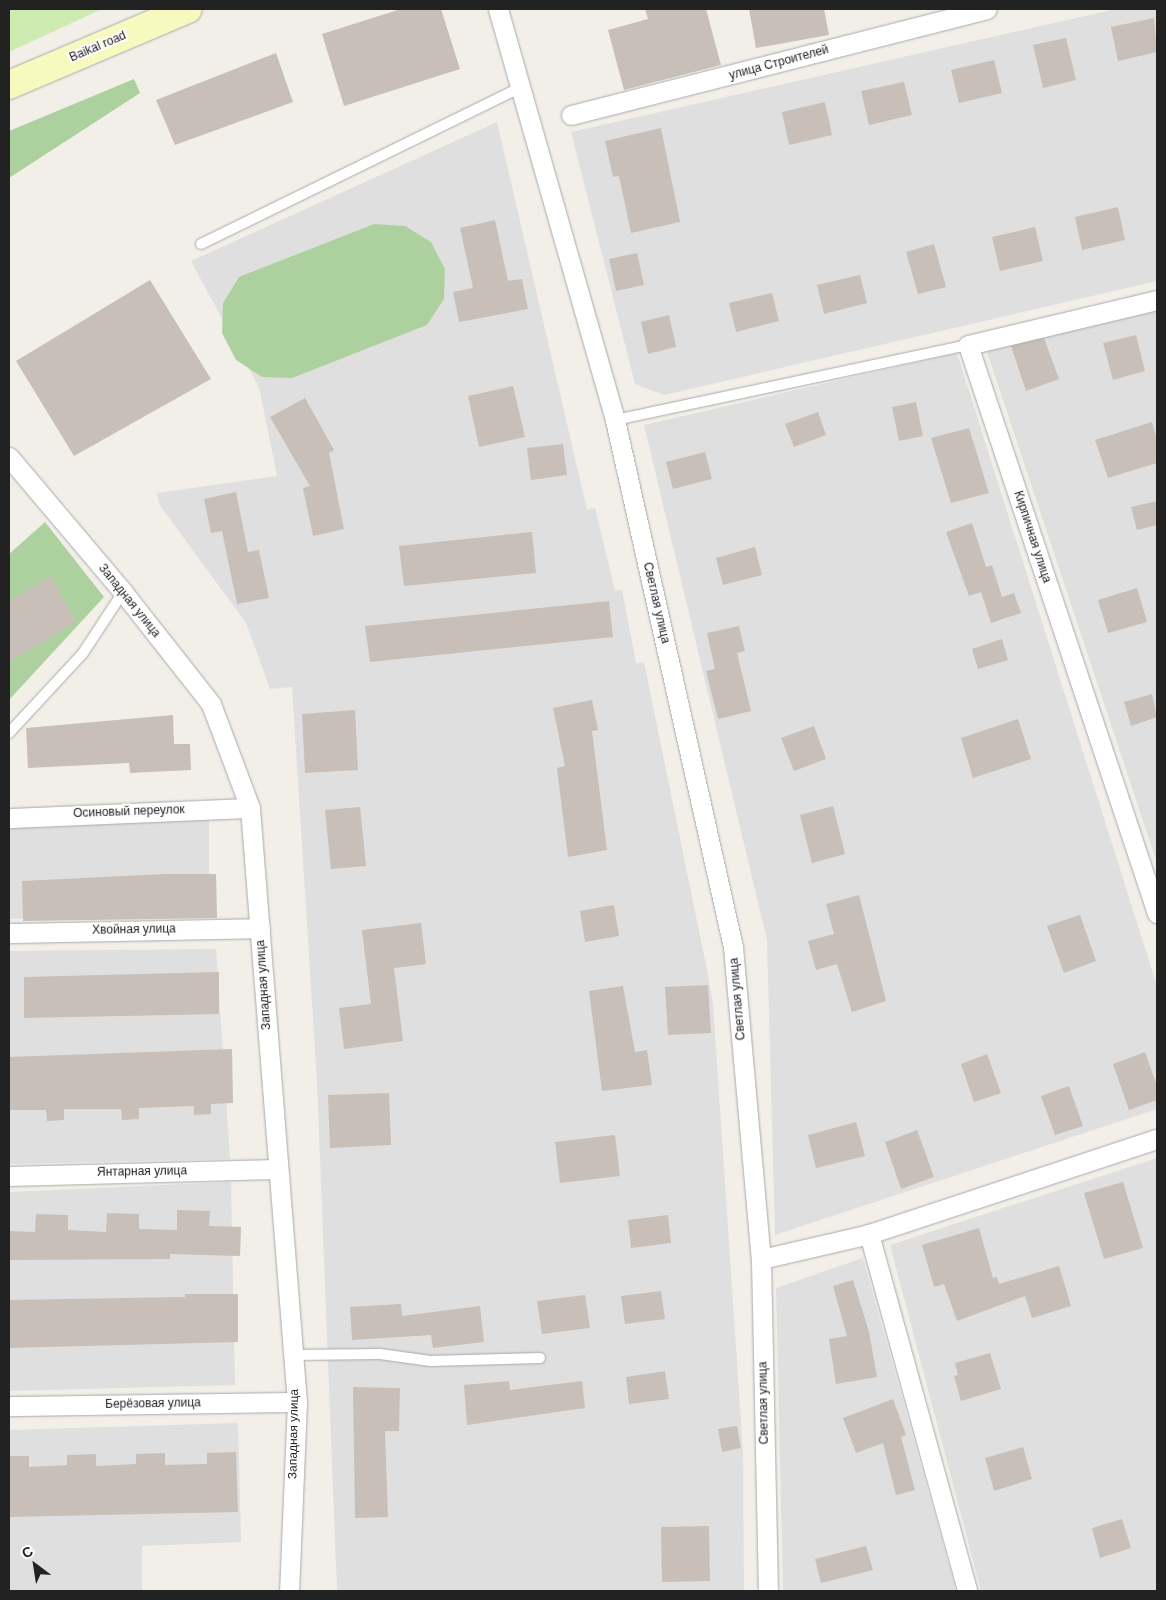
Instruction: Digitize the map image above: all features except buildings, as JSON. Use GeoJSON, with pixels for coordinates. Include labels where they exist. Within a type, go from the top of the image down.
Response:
{"type":"FeatureCollection","features":[{"type":"Feature","properties":{"kind":"main road","name":"Baikal road"},"geometry":{"type":"LineString","coordinates":[[9,85],[188,9]]}},
{"type":"Feature","properties":{"kind":"street","name":"Светлая улица"},"geometry":{"type":"LineString","coordinates":[[498,9],[522,87],[615,420],[733,947],[761,1260],[768,1591]]}},
{"type":"Feature","properties":{"kind":"street","name":"улица Строителей"},"geometry":{"type":"LineString","coordinates":[[571,115],[987,9]]}},
{"type":"Feature","properties":{"kind":"street"},"geometry":{"type":"LineString","coordinates":[[968,345],[1157,300]]}},
{"type":"Feature","properties":{"kind":"street","name":"Кирпичная улица"},"geometry":{"type":"LineString","coordinates":[[968,345],[1157,913]]}},
{"type":"Feature","properties":{"kind":"street","name":"Западная улица"},"geometry":{"type":"LineString","coordinates":[[9,457],[123,592],[212,704],[250,808],[276,1169],[297,1402],[289,1591]]}},
{"type":"Feature","properties":{"kind":"street","name":"Осиновый переулок"},"geometry":{"type":"LineString","coordinates":[[9,818],[250,808]]}},
{"type":"Feature","properties":{"kind":"street","name":"Хвойная улица"},"geometry":{"type":"LineString","coordinates":[[9,933],[260,928]]}},
{"type":"Feature","properties":{"kind":"street"},"geometry":{"type":"LineString","coordinates":[[761,1260],[869,1234],[1157,1140]]}},
{"type":"Feature","properties":{"kind":"street","name":"Янтарная улица"},"geometry":{"type":"LineString","coordinates":[[9,1176],[276,1169]]}},
{"type":"Feature","properties":{"kind":"street"},"geometry":{"type":"LineString","coordinates":[[869,1234],[967,1591]]}},
{"type":"Feature","properties":{"kind":"street","name":"Берёзовая улица"},"geometry":{"type":"LineString","coordinates":[[9,1406],[297,1402]]}},
{"type":"Feature","properties":{"kind":"lane"},"geometry":{"type":"LineString","coordinates":[[201,244],[522,87]]}},
{"type":"Feature","properties":{"kind":"lane"},"geometry":{"type":"LineString","coordinates":[[615,420],[968,345]]}},
{"type":"Feature","properties":{"kind":"lane"},"geometry":{"type":"LineString","coordinates":[[9,733],[83,653],[123,592]]}},
{"type":"Feature","properties":{"kind":"lane"},"geometry":{"type":"LineString","coordinates":[[293,1355],[380,1354],[431,1361],[540,1358]]}},
{"type":"Feature","properties":{"kind":"shaded area"},"geometry":{"type":"Polygon","coordinates":[[[1116,9],[1157,9],[1157,281],[664,395],[635,384],[571,132],[1116,9]]]}},
{"type":"Feature","properties":{"kind":"shaded area"},"geometry":{"type":"Polygon","coordinates":[[[497,122],[587,510],[595,508],[615,591],[622,590],[636,663],[644,662],[713,1004],[743,1452],[744,1591],[337,1591],[317,1082],[292,687],[270,689],[246,623],[159,504],[157,493],[277,476],[259,387],[191,261],[497,122]]]}},
{"type":"Feature","properties":{"kind":"shaded area"},"geometry":{"type":"Polygon","coordinates":[[[1157,311],[1157,863],[986,349],[1157,311]]]}},
{"type":"Feature","properties":{"kind":"shaded area"},"geometry":{"type":"Polygon","coordinates":[[[957,353],[1157,986],[1157,1109],[775,1235],[767,940],[644,425],[957,353]]]}},
{"type":"Feature","properties":{"kind":"shaded area"},"geometry":{"type":"Polygon","coordinates":[[[209,818],[209,915],[9,919],[9,822],[209,818]]]}},
{"type":"Feature","properties":{"kind":"shaded area"},"geometry":{"type":"Polygon","coordinates":[[[216,949],[230,1159],[9,1164],[9,951],[216,949]]]}},
{"type":"Feature","properties":{"kind":"shaded area"},"geometry":{"type":"Polygon","coordinates":[[[1157,1158],[1157,1591],[981,1591],[890,1245],[1157,1158]]]}},
{"type":"Feature","properties":{"kind":"shaded area"},"geometry":{"type":"Polygon","coordinates":[[[231,1182],[235,1385],[9,1391],[9,1192],[231,1182]]]}},
{"type":"Feature","properties":{"kind":"shaded area"},"geometry":{"type":"Polygon","coordinates":[[[863,1258],[956,1591],[783,1591],[776,1288],[863,1258]]]}},
{"type":"Feature","properties":{"kind":"shaded area"},"geometry":{"type":"Polygon","coordinates":[[[238,1423],[241,1542],[142,1546],[142,1591],[9,1591],[9,1430],[238,1423]]]}},
{"type":"Feature","properties":{"kind":"green space"},"geometry":{"type":"Polygon","coordinates":[[[9,9],[102,9],[9,52],[9,9]]]}},
{"type":"Feature","properties":{"kind":"green space"},"geometry":{"type":"Polygon","coordinates":[[[134,79],[140,93],[9,178],[9,131],[134,79]]]}},
{"type":"Feature","properties":{"kind":"green space"},"geometry":{"type":"Polygon","coordinates":[[[374,224],[405,226],[431,242],[445,269],[444,299],[427,325],[292,378],[262,377],[236,360],[222,333],[223,303],[239,277],[374,224]]]}},
{"type":"Feature","properties":{"kind":"green space"},"geometry":{"type":"Polygon","coordinates":[[[45,522],[104,597],[9,700],[9,554],[45,522]]]}}]}
